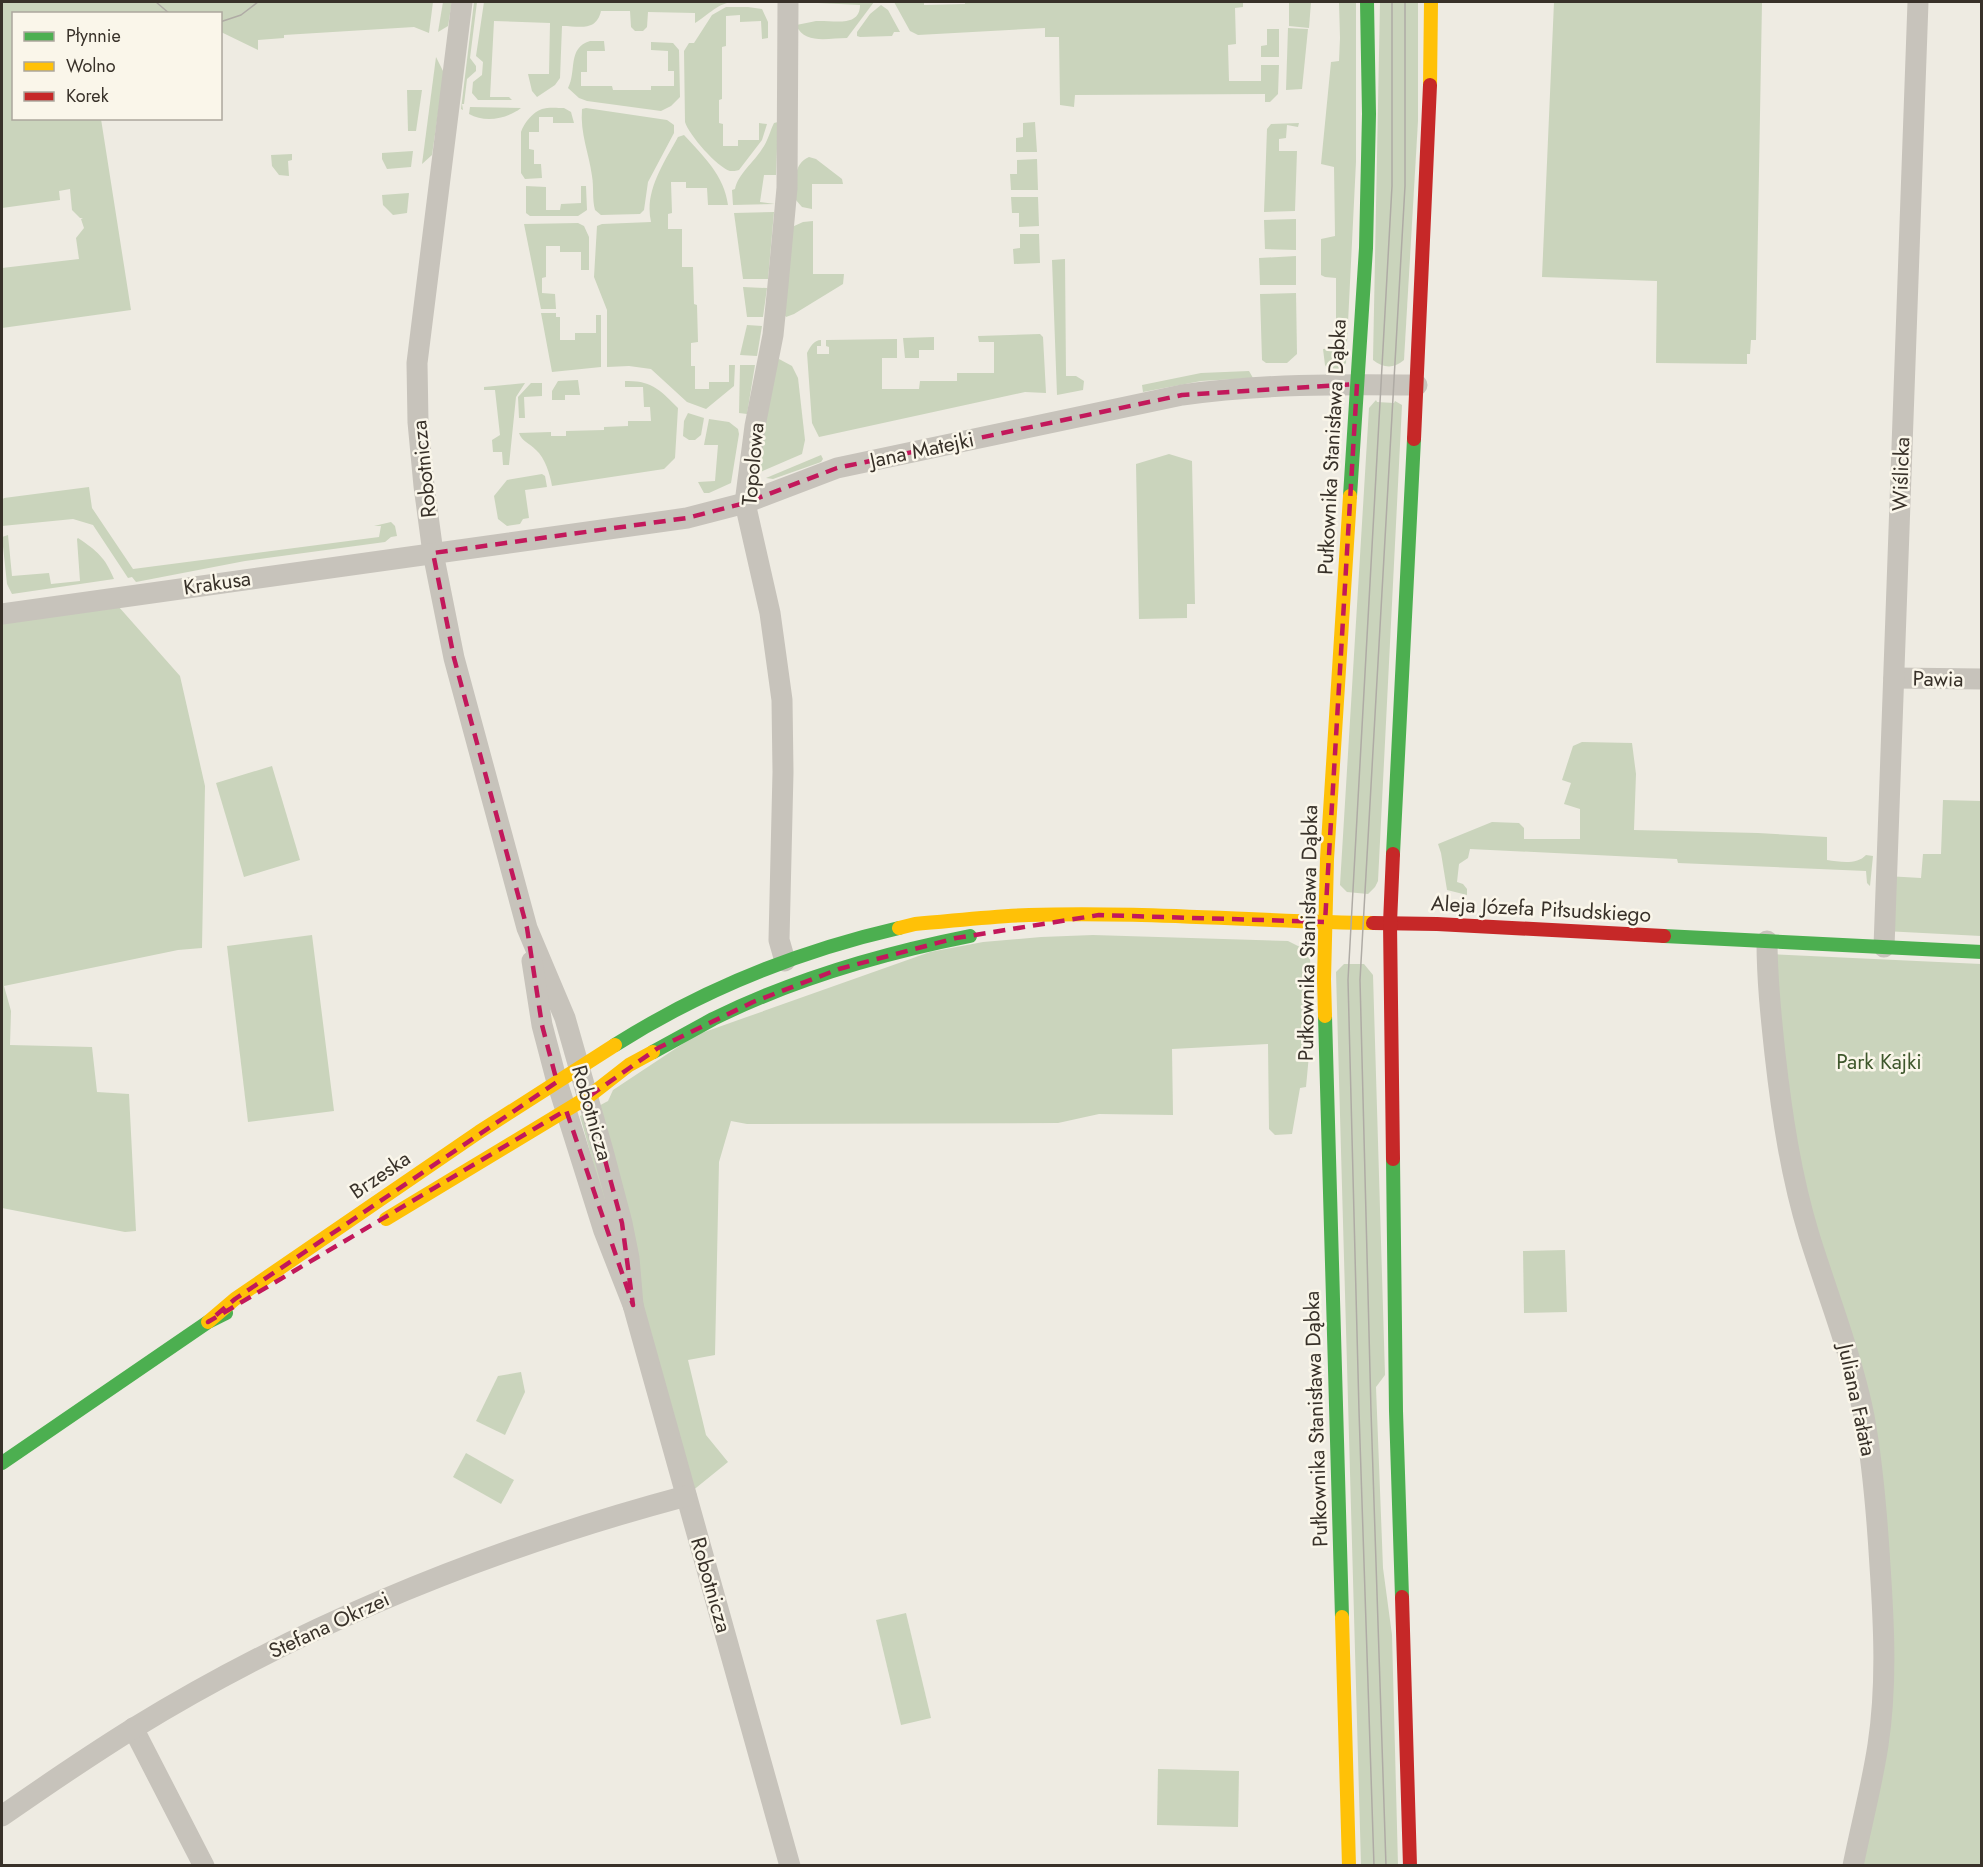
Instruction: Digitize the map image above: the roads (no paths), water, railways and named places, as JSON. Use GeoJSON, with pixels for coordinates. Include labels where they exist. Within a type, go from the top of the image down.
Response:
{"type":"FeatureCollection","features":[{"type":"Feature","properties":{"kind":"street","name":"Robotnicza"},"geometry":{"type":"LineString","coordinates":[[462,2],[417,363],[420,452],[433,552],[457,670],[527,928],[542,1025],[557,1082],[604,1231],[633,1305],[790,1866]]}},
{"type":"Feature","properties":{"kind":"street","name":"Topolowa"},"geometry":{"type":"LineString","coordinates":[[785,961],[779,940],[783,772],[782,700],[770,613],[745,503],[755,426],[773,335],[779,275],[787,176],[788,2]]}},
{"type":"Feature","properties":{"kind":"street","name":"Pułkownika Stanisława Dąbka"},"geometry":{"type":"LineString","coordinates":[[1349,1866],[1324,979],[1327,860],[1366,248],[1369,114],[1367,2]]}},
{"type":"Feature","properties":{"kind":"street"},"geometry":{"type":"LineString","coordinates":[[1410,1866],[1396,1411],[1390,923],[1430,121],[1431,2]]}},
{"type":"Feature","properties":{"kind":"street","name":"Wiślicka"},"geometry":{"type":"LineString","coordinates":[[1884,947],[1918,2]]}},
{"type":"Feature","properties":{"kind":"street","name":"Jana Matejki"},"geometry":{"type":"LineString","coordinates":[[433,552],[532,541],[687,518],[745,503],[837,468],[1182,395],[1223,390],[1357,384],[1417,386]]}},
{"type":"Feature","properties":{"kind":"street","name":"Krakusa"},"geometry":{"type":"LineString","coordinates":[[2,614],[433,552]]}},
{"type":"Feature","properties":{"kind":"street","name":"Pawia"},"geometry":{"type":"LineString","coordinates":[[1894,678],[1982,680]]}},
{"type":"Feature","properties":{"kind":"street","name":"Aleja Józefa Piłsudskiego"},"geometry":{"type":"LineString","coordinates":[[579,1068],[635,1032],[707,994],[785,961],[854,938],[915,924],[1029,915],[1098,915],[1390,923],[1982,952]]}},
{"type":"Feature","properties":{"kind":"street","name":"Aleja Józefa Piłsudskiego"},"geometry":{"type":"LineString","coordinates":[[1017,929],[1098,915]]}},
{"type":"Feature","properties":{"kind":"street","name":"Robotnicza"},"geometry":{"type":"LineString","coordinates":[[527,928],[565,1018],[588,1097],[622,1223],[629,1258],[633,1305]]}},
{"type":"Feature","properties":{"kind":"street"},"geometry":{"type":"LineString","coordinates":[[588,1097],[639,1059],[714,1019],[753,1002],[876,957],[914,947],[986,934]]}},
{"type":"Feature","properties":{"kind":"street","name":"Juliana Fałata"},"geometry":{"type":"LineString","coordinates":[[1767,941],[1767,985],[1782,1117],[1795,1183],[1809,1235],[1839,1322],[1864,1416],[1873,1480],[1882,1601],[1884,1687],[1878,1745],[1853,1866]]}},
{"type":"Feature","properties":{"kind":"street","name":"Brzeska"},"geometry":{"type":"LineString","coordinates":[[208,1322],[235,1299],[479,1132],[579,1068]]}},
{"type":"Feature","properties":{"kind":"street","name":"Brzeska"},"geometry":{"type":"LineString","coordinates":[[370,1228],[588,1097]]}},
{"type":"Feature","properties":{"kind":"street","name":"Brzeska"},"geometry":{"type":"LineString","coordinates":[[2,1463],[208,1322],[300,1271]]}},
{"type":"Feature","properties":{"kind":"street","name":"Stefana Okrzei"},"geometry":{"type":"LineString","coordinates":[[2,1816],[133,1728],[265,1654],[401,1591],[466,1565],[551,1536],[686,1496]]}},
{"type":"Feature","properties":{"kind":"street"},"geometry":{"type":"LineString","coordinates":[[133,1728],[204,1866]]}},
{"type":"Feature","properties":{"kind":"tram line"},"geometry":{"type":"LineString","coordinates":[[156,2],[168,12]]}},
{"type":"Feature","properties":{"kind":"tram line"},"geometry":{"type":"LineString","coordinates":[[222,21],[241,15],[258,2]]}},
{"type":"Feature","properties":{"kind":"tram line"},"geometry":{"type":"LineString","coordinates":[[1374,1866],[1348,980],[1392,186],[1392,2]]}},
{"type":"Feature","properties":{"kind":"tram line"},"geometry":{"type":"LineString","coordinates":[[1386,1866],[1360,980],[1405,186],[1405,2]]}},
{"type":"Feature","properties":{"kind":"park label","name":"Park Kajki"},"geometry":{"type":"Point","coordinates":[1879,1062]}}]}
